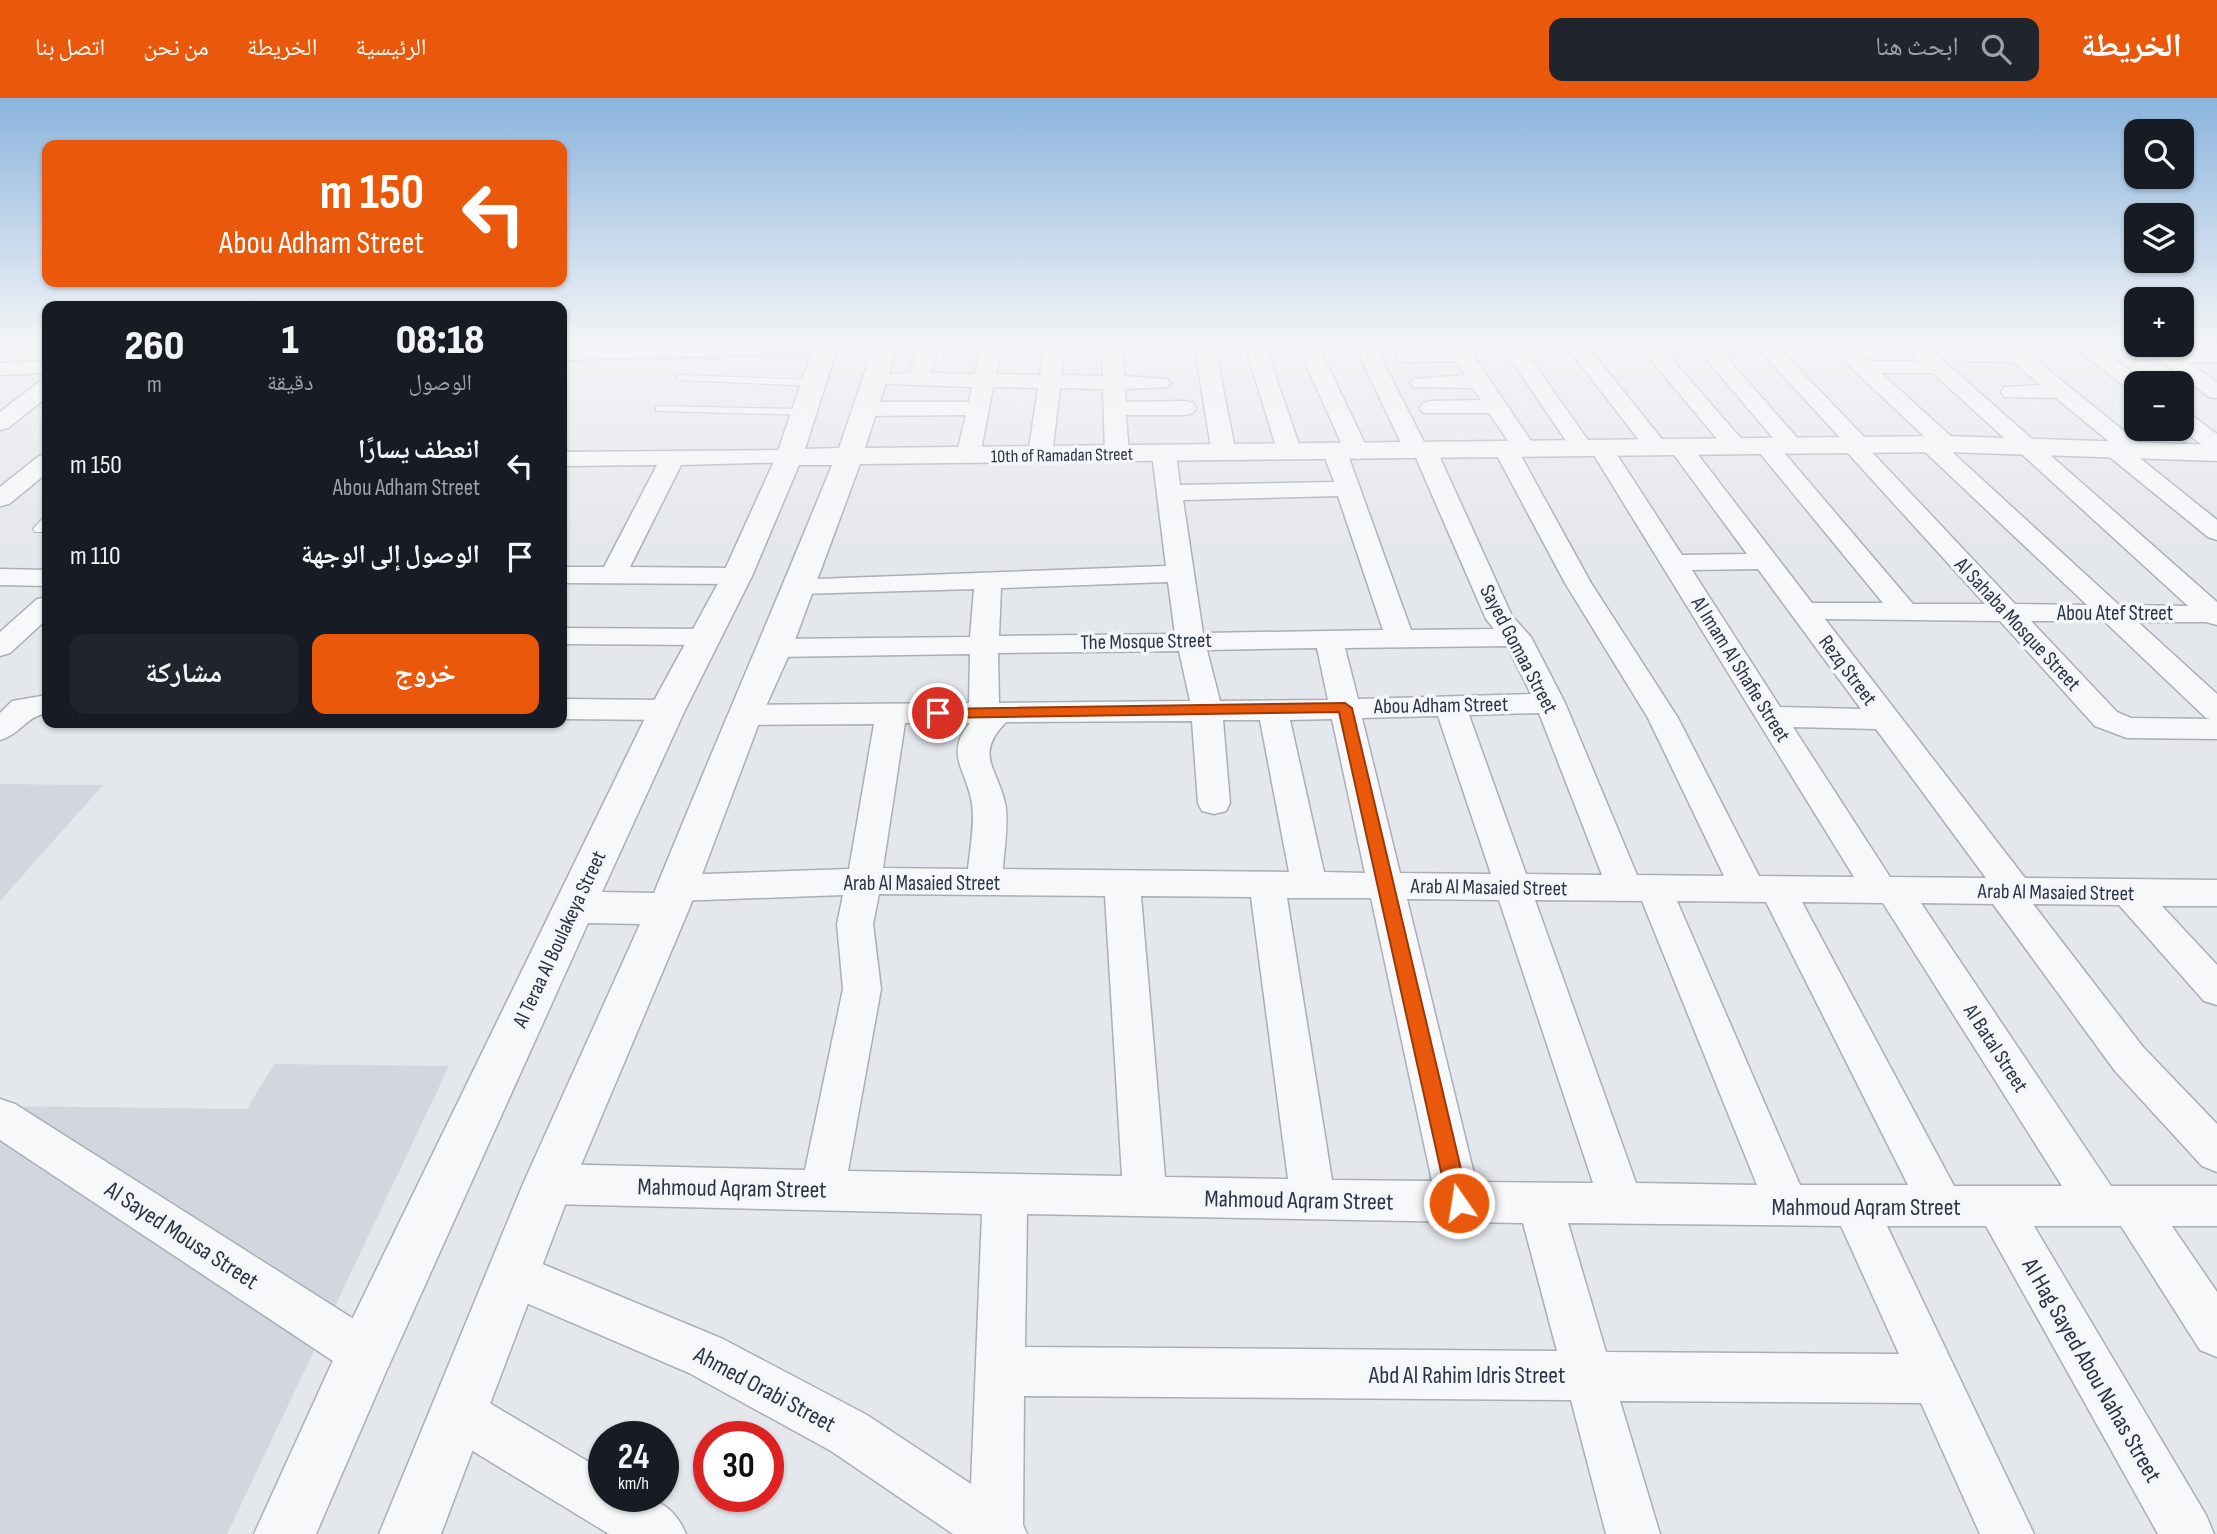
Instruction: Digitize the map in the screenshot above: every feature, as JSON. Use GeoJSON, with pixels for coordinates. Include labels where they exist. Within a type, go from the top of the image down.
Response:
{"type":"FeatureCollection","features":[{"type":"Feature","properties":{"kind":"street"},"geometry":{"type":"LineString","coordinates":[[0,423],[18,409]]}},
{"type":"Feature","properties":{"kind":"street","name":"Al Teraa Al Boulakeya Street"},"geometry":{"type":"LineString","coordinates":[[285,1534],[365,1354],[574,907],[667,710],[737,576],[789,457],[805,409]]}},
{"type":"Feature","properties":{"kind":"street"},"geometry":{"type":"LineString","coordinates":[[410,1534],[548,1184],[672,898],[744,715],[775,648],[865,409]]}},
{"type":"Feature","properties":{"kind":"street"},"geometry":{"type":"LineString","coordinates":[[968,456],[978,409]]}},
{"type":"Feature","properties":{"kind":"street"},"geometry":{"type":"LineString","coordinates":[[1040,455],[1046,409]]}},
{"type":"Feature","properties":{"kind":"street"},"geometry":{"type":"LineString","coordinates":[[1117,454],[1114,410],[1149,409]]}},
{"type":"Feature","properties":{"kind":"street"},"geometry":{"type":"LineString","coordinates":[[1224,454],[1226,409]]}},
{"type":"Feature","properties":{"kind":"street"},"geometry":{"type":"LineString","coordinates":[[1276,409],[1290,453]]}},
{"type":"Feature","properties":{"kind":"street"},"geometry":{"type":"LineString","coordinates":[[1330,409],[1346,452],[1348,489],[1400,638]]}},
{"type":"Feature","properties":{"kind":"street","name":"Sayed Gomaa Street"},"geometry":{"type":"LineString","coordinates":[[1399,409],[1500,619],[1517,637],[1550,702],[1788,1207]]}},
{"type":"Feature","properties":{"kind":"street"},"geometry":{"type":"LineString","coordinates":[[1496,409],[1578,583],[1662,718],[1762,889],[1942,1207]]}},
{"type":"Feature","properties":{"kind":"street","name":"Al Imam Al Shafie Street"},"geometry":{"type":"LineString","coordinates":[[1561,409],[1674,563],[1771,717],[1886,890]]}},
{"type":"Feature","properties":{"kind":"street","name":"Rezq Street"},"geometry":{"type":"LineString","coordinates":[[1634,409],[1766,561],[1885,719],[2129,1059],[2217,1153]]}},
{"type":"Feature","properties":{"kind":"street"},"geometry":{"type":"LineString","coordinates":[[1704,409],[1737,447]]}},
{"type":"Feature","properties":{"kind":"street"},"geometry":{"type":"LineString","coordinates":[[1752,409],[1905,612]]}},
{"type":"Feature","properties":{"kind":"street","name":"Al Sahaba Mosque Street"},"geometry":{"type":"LineString","coordinates":[[1823,409],[2112,723],[2127,728],[2217,729]]}},
{"type":"Feature","properties":{"kind":"street"},"geometry":{"type":"LineString","coordinates":[[1903,409],[2112,613],[2217,711]]}},
{"type":"Feature","properties":{"kind":"street"},"geometry":{"type":"LineString","coordinates":[[1985,409],[2216,615]]}},
{"type":"Feature","properties":{"kind":"street"},"geometry":{"type":"LineString","coordinates":[[2080,409],[2217,532]]}},
{"type":"Feature","properties":{"kind":"street"},"geometry":{"type":"LineString","coordinates":[[2194,431],[2216,452]]}},
{"type":"Feature","properties":{"kind":"street","name":"10th of Ramadan Street"},"geometry":{"type":"LineString","coordinates":[[789,457],[1939,444],[2216,452]]}},
{"type":"Feature","properties":{"kind":"street"},"geometry":{"type":"LineString","coordinates":[[1164,454],[1190,640],[1198,664],[1205,711],[1214,803]]}},
{"type":"Feature","properties":{"kind":"street"},"geometry":{"type":"LineString","coordinates":[[567,459],[789,457]]}},
{"type":"Feature","properties":{"kind":"street"},"geometry":{"type":"LineString","coordinates":[[613,575],[672,459]]}},
{"type":"Feature","properties":{"kind":"street"},"geometry":{"type":"LineString","coordinates":[[0,499],[42,465]]}},
{"type":"Feature","properties":{"kind":"street"},"geometry":{"type":"LineString","coordinates":[[1170,493],[1348,489]]}},
{"type":"Feature","properties":{"kind":"street"},"geometry":{"type":"LineString","coordinates":[[1674,563],[1766,561]]}},
{"type":"Feature","properties":{"kind":"street"},"geometry":{"type":"LineString","coordinates":[[800,586],[1181,574]]}},
{"type":"Feature","properties":{"kind":"street"},"geometry":{"type":"LineString","coordinates":[[567,575],[737,576]]}},
{"type":"Feature","properties":{"kind":"street"},"geometry":{"type":"LineString","coordinates":[[0,578],[42,578]]}},
{"type":"Feature","properties":{"kind":"street"},"geometry":{"type":"LineString","coordinates":[[985,883],[989,804],[972,758],[979,732],[991,713],[984,643],[988,581]]}},
{"type":"Feature","properties":{"kind":"street"},"geometry":{"type":"LineString","coordinates":[[5,639],[42,610]]}},
{"type":"Feature","properties":{"kind":"street","name":"Abou Atef Street"},"geometry":{"type":"LineString","coordinates":[[1803,611],[2216,615]]}},
{"type":"Feature","properties":{"kind":"street"},"geometry":{"type":"LineString","coordinates":[[5,639],[42,635]]}},
{"type":"Feature","properties":{"kind":"street"},"geometry":{"type":"LineString","coordinates":[[567,636],[705,637]]}},
{"type":"Feature","properties":{"kind":"street","name":"The Mosque Street"},"geometry":{"type":"LineString","coordinates":[[775,648],[1517,637]]}},
{"type":"Feature","properties":{"kind":"street"},"geometry":{"type":"LineString","coordinates":[[1329,639],[1459,1203]]}},
{"type":"Feature","properties":{"kind":"street"},"geometry":{"type":"LineString","coordinates":[[0,730],[17,711],[42,700]]}},
{"type":"Feature","properties":{"kind":"street","name":"Abou Adham Street"},"geometry":{"type":"LineString","coordinates":[[744,715],[1273,710],[1550,702]]}},
{"type":"Feature","properties":{"kind":"street"},"geometry":{"type":"LineString","coordinates":[[1450,705],[1622,1205]]}},
{"type":"Feature","properties":{"kind":"street"},"geometry":{"type":"LineString","coordinates":[[567,709],[667,710]]}},
{"type":"Feature","properties":{"kind":"street"},"geometry":{"type":"LineString","coordinates":[[1273,710],[1309,886]]}},
{"type":"Feature","properties":{"kind":"street"},"geometry":{"type":"LineString","coordinates":[[823,1190],[862,989],[855,924],[891,714]]}},
{"type":"Feature","properties":{"kind":"street"},"geometry":{"type":"LineString","coordinates":[[1771,717],[1885,719]]}},
{"type":"Feature","properties":{"kind":"street","name":"Arab Al Masaied Street"},"geometry":{"type":"LineString","coordinates":[[672,898],[864,881],[2217,893]]}},
{"type":"Feature","properties":{"kind":"street"},"geometry":{"type":"LineString","coordinates":[[1122,884],[1145,1196]]}},
{"type":"Feature","properties":{"kind":"street"},"geometry":{"type":"LineString","coordinates":[[1267,885],[1313,1201]]}},
{"type":"Feature","properties":{"kind":"street","name":"Al Batal Street"},"geometry":{"type":"LineString","coordinates":[[1886,890],[2116,1206],[2217,1334]]}},
{"type":"Feature","properties":{"kind":"street"},"geometry":{"type":"LineString","coordinates":[[2128,892],[2217,990]]}},
{"type":"Feature","properties":{"kind":"street"},"geometry":{"type":"LineString","coordinates":[[574,907],[672,898]]}},
{"type":"Feature","properties":{"kind":"street","name":"Al Sayed Mousa Street"},"geometry":{"type":"LineString","coordinates":[[0,1117],[365,1354]]}},
{"type":"Feature","properties":{"kind":"street","name":"Mahmoud Aqram Street"},"geometry":{"type":"LineString","coordinates":[[548,1184],[1459,1203],[1788,1207],[2217,1206]]}},
{"type":"Feature","properties":{"kind":"street"},"geometry":{"type":"LineString","coordinates":[[998,1533],[1005,1194]]}},
{"type":"Feature","properties":{"kind":"street"},"geometry":{"type":"LineString","coordinates":[[1540,1204],[1633,1534]]}},
{"type":"Feature","properties":{"kind":"street","name":"Al Hag Sayed Abou Nahas Street"},"geometry":{"type":"LineString","coordinates":[[1998,1206],[2186,1534]]}},
{"type":"Feature","properties":{"kind":"street"},"geometry":{"type":"LineString","coordinates":[[1855,1207],[2007,1534]]}},
{"type":"Feature","properties":{"kind":"street","name":"Ahmed Orabi Street"},"geometry":{"type":"LineString","coordinates":[[512,1274],[706,1356],[849,1433],[998,1533]]}},
{"type":"Feature","properties":{"kind":"street","name":"Abd Al Rahim Idris Street"},"geometry":{"type":"LineString","coordinates":[[1000,1371],[1935,1378]]}},
{"type":"Feature","properties":{"kind":"street"},"geometry":{"type":"LineString","coordinates":[[458,1413],[659,1534]]}},
{"type":"Feature","properties":{"kind":"shaded area"},"geometry":{"type":"Polygon","coordinates":[[[0,784],[103,785],[0,901],[0,784]]]}},
{"type":"Feature","properties":{"kind":"shaded area"},"geometry":{"type":"Polygon","coordinates":[[[274,1064],[449,1066],[227,1534],[0,1534],[0,1106],[247,1109],[274,1064]]]}},
{"type":"Feature","properties":{"kind":"route"},"geometry":{"type":"LineString","coordinates":[[938,713],[1345,708],[1459,1203]]}}]}
